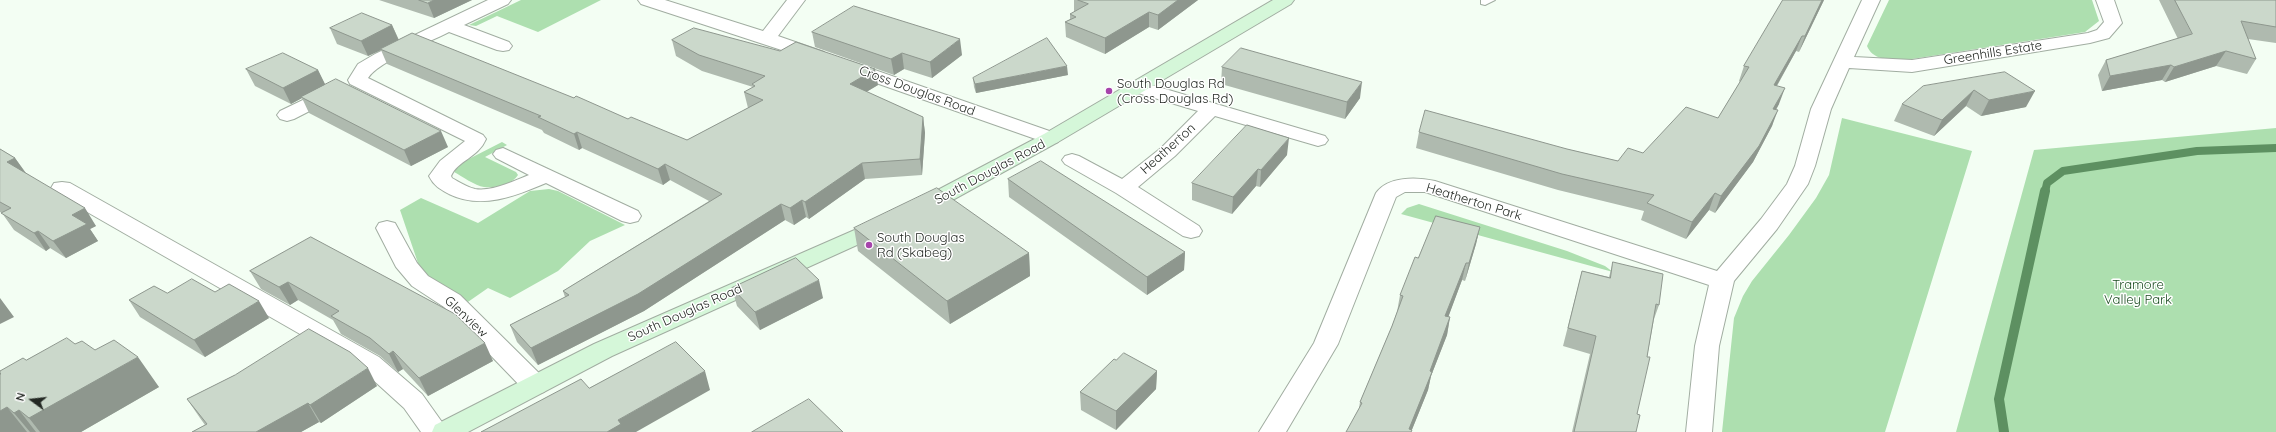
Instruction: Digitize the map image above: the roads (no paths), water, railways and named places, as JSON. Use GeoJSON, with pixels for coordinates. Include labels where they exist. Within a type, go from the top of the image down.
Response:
{"type":"FeatureCollection","features":[{"type":"Feature","properties":{"kind":"main road","name":"South Douglas Road"},"geometry":{"type":"LineString","coordinates":[[445,432],[535,385],[666,321],[927,206],[1051,138],[1285,0]]}},
{"type":"Feature","properties":{"kind":"street"},"geometry":{"type":"LineString","coordinates":[[287,115],[357,80],[365,68],[502,0]]}},
{"type":"Feature","properties":{"kind":"street","name":"Cross Douglas Road"},"geometry":{"type":"LineString","coordinates":[[647,0],[767,38],[1051,138]]}},
{"type":"Feature","properties":{"kind":"street"},"geometry":{"type":"LineString","coordinates":[[767,38],[796,0]]}},
{"type":"Feature","properties":{"kind":"street"},"geometry":{"type":"LineString","coordinates":[[1699,432],[1707,346],[1722,281],[1731,266],[1770,224],[1797,184],[1805,166],[1821,109],[1871,0]]}},
{"type":"Feature","properties":{"kind":"street","name":"Greenhills Estate"},"geometry":{"type":"LineString","coordinates":[[1843,62],[1912,66],[2090,38],[2103,34],[2113,23],[2105,0]]}},
{"type":"Feature","properties":{"kind":"street"},"geometry":{"type":"LineString","coordinates":[[449,26],[503,46]]}},
{"type":"Feature","properties":{"kind":"street"},"geometry":{"type":"LineString","coordinates":[[357,80],[476,139],[472,147],[464,154],[445,166],[440,176],[443,182],[472,195],[484,195],[511,188],[546,175]]}},
{"type":"Feature","properties":{"kind":"street","name":"Heatherton"},"geometry":{"type":"LineString","coordinates":[[1138,87],[1318,140]]}},
{"type":"Feature","properties":{"kind":"street","name":"Heatherton"},"geometry":{"type":"LineString","coordinates":[[1124,188],[1168,152],[1211,109]]}},
{"type":"Feature","properties":{"kind":"street"},"geometry":{"type":"LineString","coordinates":[[503,154],[630,216]]}},
{"type":"Feature","properties":{"kind":"street"},"geometry":{"type":"LineString","coordinates":[[1072,160],[1124,188],[1191,231]]}},
{"type":"Feature","properties":{"kind":"street","name":"Heatherton Park"},"geometry":{"type":"LineString","coordinates":[[1272,432],[1326,344],[1387,193],[1401,186],[1427,186],[1722,281]]}},
{"type":"Feature","properties":{"kind":"street"},"geometry":{"type":"LineString","coordinates":[[62,188],[370,363],[413,401],[436,432]]}},
{"type":"Feature","properties":{"kind":"street","name":"Glenview"},"geometry":{"type":"LineString","coordinates":[[387,228],[408,267],[420,281],[452,301],[535,385]]}},
{"type":"Feature","properties":{"kind":"waterway"},"geometry":{"type":"LineString","coordinates":[[2045,192],[2047,183],[2063,171],[2197,151],[2276,148]]}},
{"type":"Feature","properties":{"kind":"waterway"},"geometry":{"type":"LineString","coordinates":[[2004,432],[1999,399],[2045,191]]}},
{"type":"Feature","properties":{"kind":"place","name":"South Douglas Rd (Cross Douglas Rd)"},"geometry":{"type":"Point","coordinates":[1109,91]}},
{"type":"Feature","properties":{"kind":"place","name":"South Douglas Rd (Skabeg)"},"geometry":{"type":"Point","coordinates":[869,245]}},
{"type":"Feature","properties":{"kind":"park label","name":"Tramore Valley Park"},"geometry":{"type":"Point","coordinates":[2138,292]}}]}
